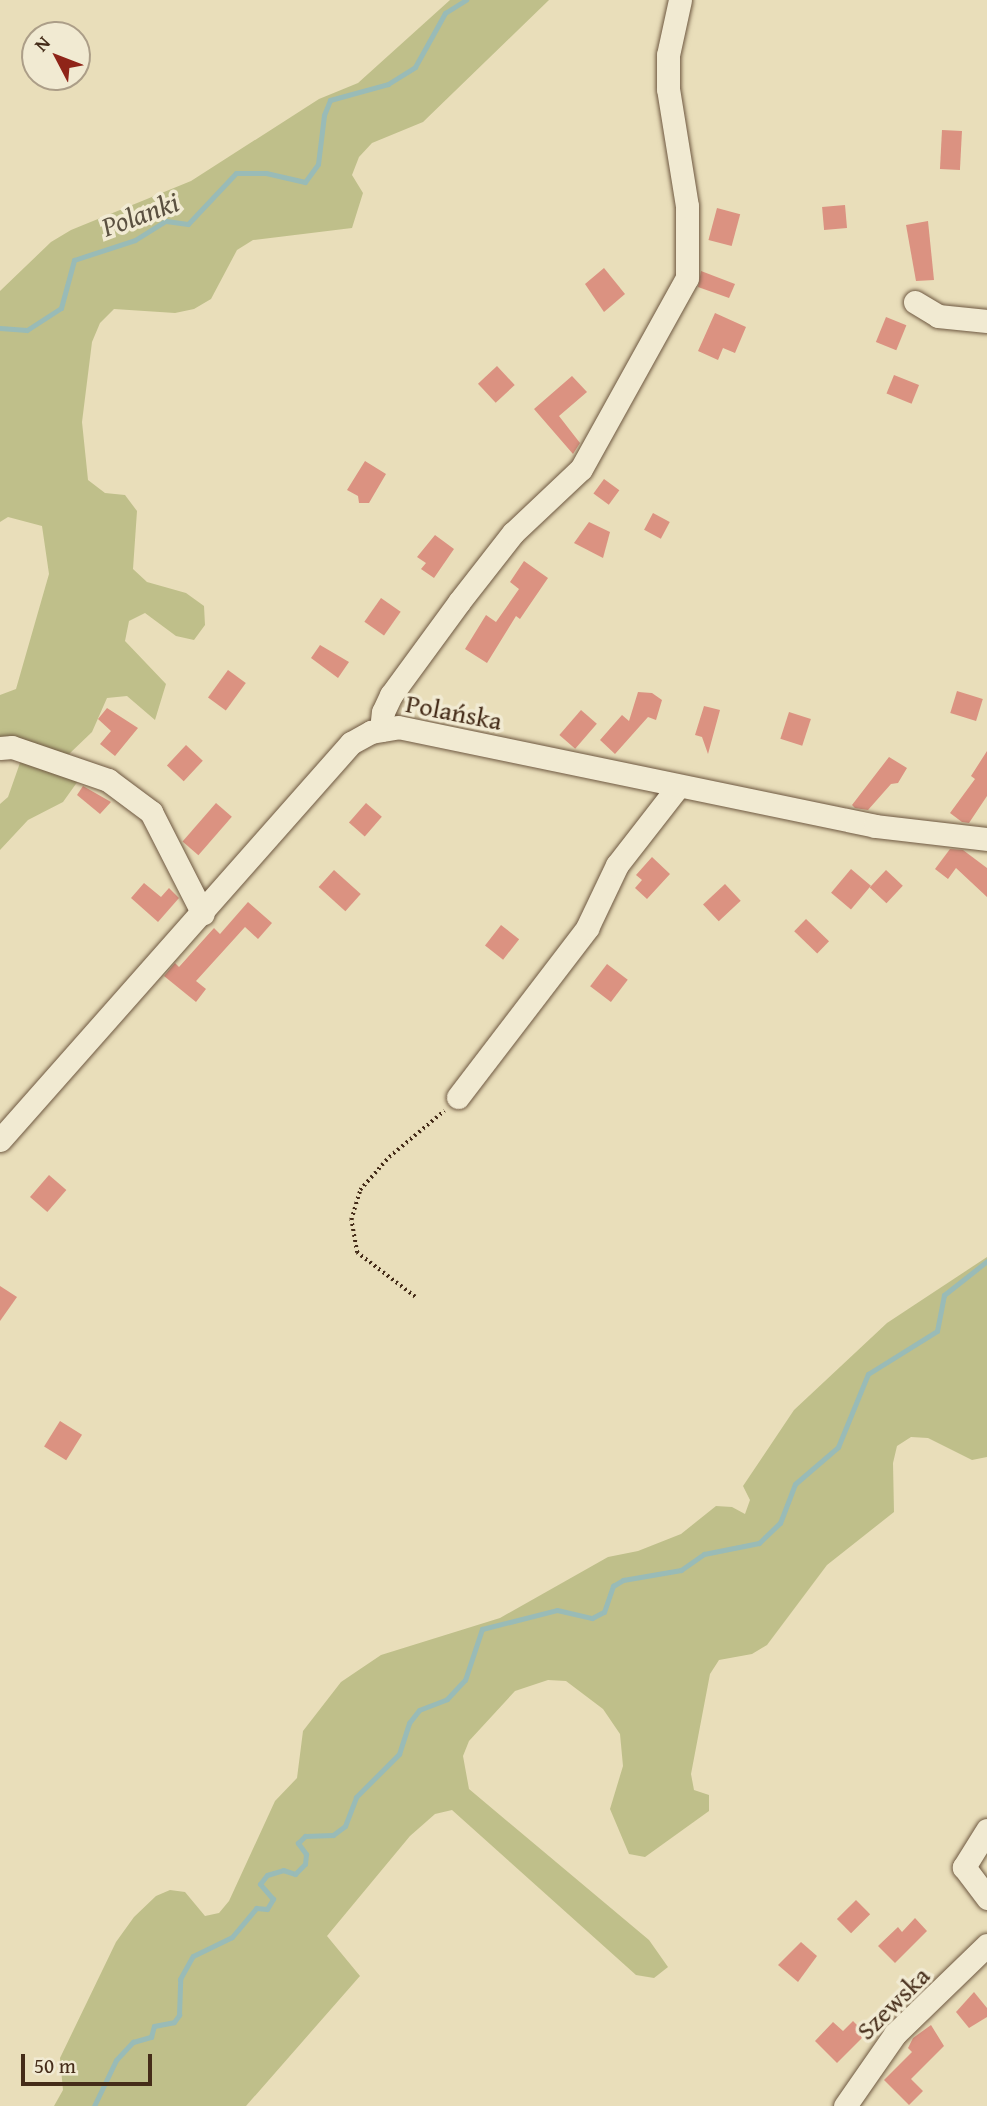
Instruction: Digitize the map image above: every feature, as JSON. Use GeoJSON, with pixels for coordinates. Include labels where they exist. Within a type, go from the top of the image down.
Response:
{"type":"FeatureCollection","features":[{"type":"Feature","properties":{"kind":"street"},"geometry":{"type":"LineString","coordinates":[[381,730],[383,712],[391,695],[459,601],[513,533],[581,469],[687,278],[687,206],[668,89],[673,21],[680,0]]}},
{"type":"Feature","properties":{"kind":"street"},"geometry":{"type":"LineString","coordinates":[[915,302],[938,316],[987,321]]}},
{"type":"Feature","properties":{"kind":"street","name":"Polańska"},"geometry":{"type":"LineString","coordinates":[[0,1140],[203,914],[351,743],[381,730],[398,727],[677,788],[874,827],[987,839]]}},
{"type":"Feature","properties":{"kind":"street"},"geometry":{"type":"LineString","coordinates":[[0,748],[12,747],[108,779],[151,812],[203,914]]}},
{"type":"Feature","properties":{"kind":"street"},"geometry":{"type":"LineString","coordinates":[[458,1097],[587,928],[617,865],[677,788]]}},
{"type":"Feature","properties":{"kind":"street"},"geometry":{"type":"LineString","coordinates":[[987,1830],[964,1867],[987,1898]]}},
{"type":"Feature","properties":{"kind":"street","name":"Szewska"},"geometry":{"type":"LineString","coordinates":[[845,2106],[895,2034],[987,1945]]}},
{"type":"Feature","properties":{"kind":"path"},"geometry":{"type":"LineString","coordinates":[[415,1297],[357,1253],[351,1220],[360,1190],[389,1157],[418,1136],[458,1097]]}},
{"type":"Feature","properties":{"kind":"green space"},"geometry":{"type":"Polygon","coordinates":[[[450,0],[549,0],[423,122],[372,143],[359,157],[352,175],[363,193],[352,228],[253,240],[237,250],[211,299],[194,309],[175,313],[114,309],[100,323],[92,342],[82,422],[88,480],[105,493],[125,495],[137,511],[133,569],[147,582],[186,593],[204,606],[205,625],[194,640],[176,636],[145,613],[129,621],[125,641],[166,684],[155,720],[127,696],[107,698],[92,732],[68,755],[78,781],[63,802],[28,820],[0,850],[0,804],[8,797],[21,760],[0,746],[0,695],[16,689],[49,574],[42,526],[8,517],[0,522],[0,291],[51,242],[71,230],[191,181],[319,99],[358,83],[450,0]]]}},
{"type":"Feature","properties":{"kind":"green space"},"geometry":{"type":"Polygon","coordinates":[[[987,1257],[987,1457],[972,1460],[928,1438],[911,1437],[897,1446],[893,1463],[894,1512],[827,1565],[767,1645],[752,1654],[719,1660],[710,1674],[691,1774],[694,1790],[709,1795],[709,1811],[645,1857],[629,1854],[610,1809],[623,1766],[620,1734],[603,1709],[566,1681],[548,1680],[515,1691],[469,1741],[463,1756],[469,1789],[649,1940],[668,1967],[654,1978],[636,1975],[452,1810],[435,1814],[410,1836],[327,1936],[360,1976],[246,2106],[54,2106],[63,2090],[60,2058],[116,1942],[134,1917],[156,1896],[170,1890],[185,1892],[205,1916],[219,1913],[229,1901],[275,1801],[297,1778],[303,1731],[341,1682],[381,1655],[500,1618],[608,1557],[638,1551],[681,1534],[716,1506],[732,1507],[745,1514],[750,1500],[743,1486],[794,1410],[887,1323],[987,1257]]]}},
{"type":"Feature","properties":{"kind":"building"},"geometry":{"type":"Polygon","coordinates":[[[942,130],[962,131],[960,170],[940,169],[942,130]]]}},
{"type":"Feature","properties":{"kind":"building"},"geometry":{"type":"Polygon","coordinates":[[[845,205],[847,228],[824,230],[822,207],[845,205]]]}},
{"type":"Feature","properties":{"kind":"building"},"geometry":{"type":"Polygon","coordinates":[[[717,208],[740,214],[732,246],[708,240],[717,208]]]}},
{"type":"Feature","properties":{"kind":"building"},"geometry":{"type":"Polygon","coordinates":[[[928,221],[934,280],[916,281],[906,225],[928,221]]]}},
{"type":"Feature","properties":{"kind":"building"},"geometry":{"type":"Polygon","coordinates":[[[604,268],[625,294],[604,312],[585,284],[604,268]]]}},
{"type":"Feature","properties":{"kind":"building"},"geometry":{"type":"Polygon","coordinates":[[[701,271],[735,284],[729,298],[698,287],[701,271]]]}},
{"type":"Feature","properties":{"kind":"building"},"geometry":{"type":"Polygon","coordinates":[[[715,313],[746,327],[735,353],[723,348],[718,360],[698,351],[715,313]]]}},
{"type":"Feature","properties":{"kind":"building"},"geometry":{"type":"Polygon","coordinates":[[[886,317],[906,325],[896,350],[876,342],[886,317]]]}},
{"type":"Feature","properties":{"kind":"building"},"geometry":{"type":"Polygon","coordinates":[[[497,366],[515,385],[496,403],[478,384],[497,366]]]}},
{"type":"Feature","properties":{"kind":"building"},"geometry":{"type":"Polygon","coordinates":[[[894,375],[919,385],[912,404],[887,394],[894,375]]]}},
{"type":"Feature","properties":{"kind":"building"},"geometry":{"type":"Polygon","coordinates":[[[572,376],[587,392],[559,416],[580,443],[573,454],[534,409],[572,376]]]}},
{"type":"Feature","properties":{"kind":"building"},"geometry":{"type":"Polygon","coordinates":[[[365,461],[386,474],[369,503],[359,503],[358,496],[347,490],[365,461]]]}},
{"type":"Feature","properties":{"kind":"building"},"geometry":{"type":"Polygon","coordinates":[[[604,479],[619,490],[609,505],[593,494],[604,479]]]}},
{"type":"Feature","properties":{"kind":"building"},"geometry":{"type":"Polygon","coordinates":[[[653,513],[670,522],[661,539],[644,530],[653,513]]]}},
{"type":"Feature","properties":{"kind":"building"},"geometry":{"type":"Polygon","coordinates":[[[589,522],[610,532],[603,558],[574,543],[589,522]]]}},
{"type":"Feature","properties":{"kind":"building"},"geometry":{"type":"Polygon","coordinates":[[[435,535],[454,549],[434,578],[421,569],[426,563],[417,557],[435,535]]]}},
{"type":"Feature","properties":{"kind":"building"},"geometry":{"type":"Polygon","coordinates":[[[524,561],[548,578],[520,619],[516,616],[487,663],[465,649],[486,615],[496,622],[519,589],[510,582],[524,561]]]}},
{"type":"Feature","properties":{"kind":"building"},"geometry":{"type":"Polygon","coordinates":[[[381,598],[401,612],[384,636],[364,622],[381,598]]]}},
{"type":"Feature","properties":{"kind":"building"},"geometry":{"type":"Polygon","coordinates":[[[320,645],[349,662],[338,678],[311,658],[320,645]]]}},
{"type":"Feature","properties":{"kind":"building"},"geometry":{"type":"Polygon","coordinates":[[[228,670],[246,683],[226,710],[208,698],[228,670]]]}},
{"type":"Feature","properties":{"kind":"building"},"geometry":{"type":"Polygon","coordinates":[[[957,691],[983,699],[976,721],[950,713],[957,691]]]}},
{"type":"Feature","properties":{"kind":"building"},"geometry":{"type":"Polygon","coordinates":[[[638,692],[652,693],[662,700],[656,720],[648,717],[615,754],[600,740],[622,715],[629,721],[638,692]]]}},
{"type":"Feature","properties":{"kind":"building"},"geometry":{"type":"Polygon","coordinates":[[[704,706],[720,710],[708,754],[702,737],[695,735],[704,706]]]}},
{"type":"Feature","properties":{"kind":"building"},"geometry":{"type":"Polygon","coordinates":[[[107,708],[138,728],[115,756],[100,744],[111,731],[98,719],[107,708]]]}},
{"type":"Feature","properties":{"kind":"building"},"geometry":{"type":"Polygon","coordinates":[[[581,710],[597,724],[575,749],[559,735],[581,710]]]}},
{"type":"Feature","properties":{"kind":"building"},"geometry":{"type":"Polygon","coordinates":[[[789,712],[811,719],[802,746],[780,739],[789,712]]]}},
{"type":"Feature","properties":{"kind":"building"},"geometry":{"type":"Polygon","coordinates":[[[186,745],[203,761],[184,781],[167,765],[186,745]]]}},
{"type":"Feature","properties":{"kind":"building"},"geometry":{"type":"Polygon","coordinates":[[[987,751],[987,796],[969,823],[962,822],[950,813],[975,779],[971,776],[987,751]]]}},
{"type":"Feature","properties":{"kind":"building"},"geometry":{"type":"Polygon","coordinates":[[[889,757],[907,768],[898,783],[891,784],[868,810],[855,808],[852,805],[889,757]]]}},
{"type":"Feature","properties":{"kind":"building"},"geometry":{"type":"Polygon","coordinates":[[[83,786],[111,802],[100,814],[77,795],[83,786]]]}},
{"type":"Feature","properties":{"kind":"building"},"geometry":{"type":"Polygon","coordinates":[[[216,803],[232,817],[198,855],[183,841],[216,803]]]}},
{"type":"Feature","properties":{"kind":"building"},"geometry":{"type":"Polygon","coordinates":[[[366,803],[382,817],[365,836],[349,823],[366,803]]]}},
{"type":"Feature","properties":{"kind":"building"},"geometry":{"type":"Polygon","coordinates":[[[950,849],[963,850],[987,868],[987,897],[956,868],[948,879],[935,869],[950,849]]]}},
{"type":"Feature","properties":{"kind":"building"},"geometry":{"type":"Polygon","coordinates":[[[652,857],[670,874],[647,899],[635,888],[642,880],[636,875],[652,857]]]}},
{"type":"Feature","properties":{"kind":"building"},"geometry":{"type":"Polygon","coordinates":[[[851,869],[871,886],[851,909],[831,893],[851,869]]]}},
{"type":"Feature","properties":{"kind":"building"},"geometry":{"type":"Polygon","coordinates":[[[334,870],[361,894],[345,911],[319,887],[334,870]]]}},
{"type":"Feature","properties":{"kind":"building"},"geometry":{"type":"Polygon","coordinates":[[[886,870],[903,886],[886,903],[870,888],[886,870]]]}},
{"type":"Feature","properties":{"kind":"building"},"geometry":{"type":"Polygon","coordinates":[[[144,883],[161,897],[169,888],[179,898],[158,922],[131,898],[144,883]]]}},
{"type":"Feature","properties":{"kind":"building"},"geometry":{"type":"Polygon","coordinates":[[[725,884],[741,901],[719,921],[703,904],[725,884]]]}},
{"type":"Feature","properties":{"kind":"building"},"geometry":{"type":"Polygon","coordinates":[[[248,902],[272,923],[258,939],[245,927],[196,981],[206,989],[196,1002],[164,976],[175,963],[179,967],[214,928],[220,934],[248,902]]]}},
{"type":"Feature","properties":{"kind":"building"},"geometry":{"type":"Polygon","coordinates":[[[806,919],[829,941],[817,953],[794,931],[806,919]]]}},
{"type":"Feature","properties":{"kind":"building"},"geometry":{"type":"Polygon","coordinates":[[[501,925],[519,939],[503,960],[485,945],[501,925]]]}},
{"type":"Feature","properties":{"kind":"building"},"geometry":{"type":"Polygon","coordinates":[[[607,964],[628,980],[611,1002],[590,986],[607,964]]]}},
{"type":"Feature","properties":{"kind":"building"},"geometry":{"type":"Polygon","coordinates":[[[49,1175],[66,1190],[47,1212],[30,1197],[49,1175]]]}},
{"type":"Feature","properties":{"kind":"building"},"geometry":{"type":"Polygon","coordinates":[[[0,1286],[17,1297],[0,1321],[0,1286]]]}},
{"type":"Feature","properties":{"kind":"building"},"geometry":{"type":"Polygon","coordinates":[[[60,1421],[82,1435],[66,1460],[44,1446],[60,1421]]]}},
{"type":"Feature","properties":{"kind":"building"},"geometry":{"type":"Polygon","coordinates":[[[856,1900],[870,1914],[851,1933],[837,1919],[856,1900]]]}},
{"type":"Feature","properties":{"kind":"building"},"geometry":{"type":"Polygon","coordinates":[[[915,1918],[927,1931],[895,1963],[878,1946],[898,1927],[902,1932],[915,1918]]]}},
{"type":"Feature","properties":{"kind":"building"},"geometry":{"type":"Polygon","coordinates":[[[801,1942],[817,1956],[798,1982],[778,1965],[801,1942]]]}},
{"type":"Feature","properties":{"kind":"building"},"geometry":{"type":"Polygon","coordinates":[[[974,1992],[987,2008],[987,2017],[969,2028],[956,2012],[974,1992]]]}},
{"type":"Feature","properties":{"kind":"building"},"geometry":{"type":"Polygon","coordinates":[[[853,2021],[866,2034],[837,2063],[815,2041],[833,2022],[843,2031],[853,2021]]]}},
{"type":"Feature","properties":{"kind":"building"},"geometry":{"type":"Polygon","coordinates":[[[931,2025],[944,2046],[911,2079],[923,2091],[909,2105],[884,2080],[912,2052],[908,2048],[913,2038],[931,2025]]]}},
{"type":"Feature","properties":{"kind":"waterway","name":"Polanki"},"geometry":{"type":"LineString","coordinates":[[0,328],[27,330],[61,308],[74,260],[135,240],[166,221],[188,224],[236,173],[266,173],[305,182],[318,164],[324,115],[330,100],[388,84],[415,67],[445,13],[466,0]]}},
{"type":"Feature","properties":{"kind":"waterway"},"geometry":{"type":"LineString","coordinates":[[94,2106],[116,2060],[133,2042],[151,2037],[154,2026],[174,2022],[179,2015],[180,1979],[193,1956],[232,1937],[256,1908],[267,1909],[273,1899],[260,1884],[267,1875],[283,1870],[295,1874],[305,1864],[306,1854],[298,1843],[305,1836],[333,1835],[345,1826],[356,1797],[399,1754],[409,1723],[419,1710],[447,1699],[465,1680],[482,1629],[557,1610],[592,1618],[604,1612],[613,1586],[623,1580],[681,1570],[704,1554],[759,1543],[780,1523],[795,1484],[838,1447],[868,1374],[937,1331],[944,1295],[987,1261]]}}]}
